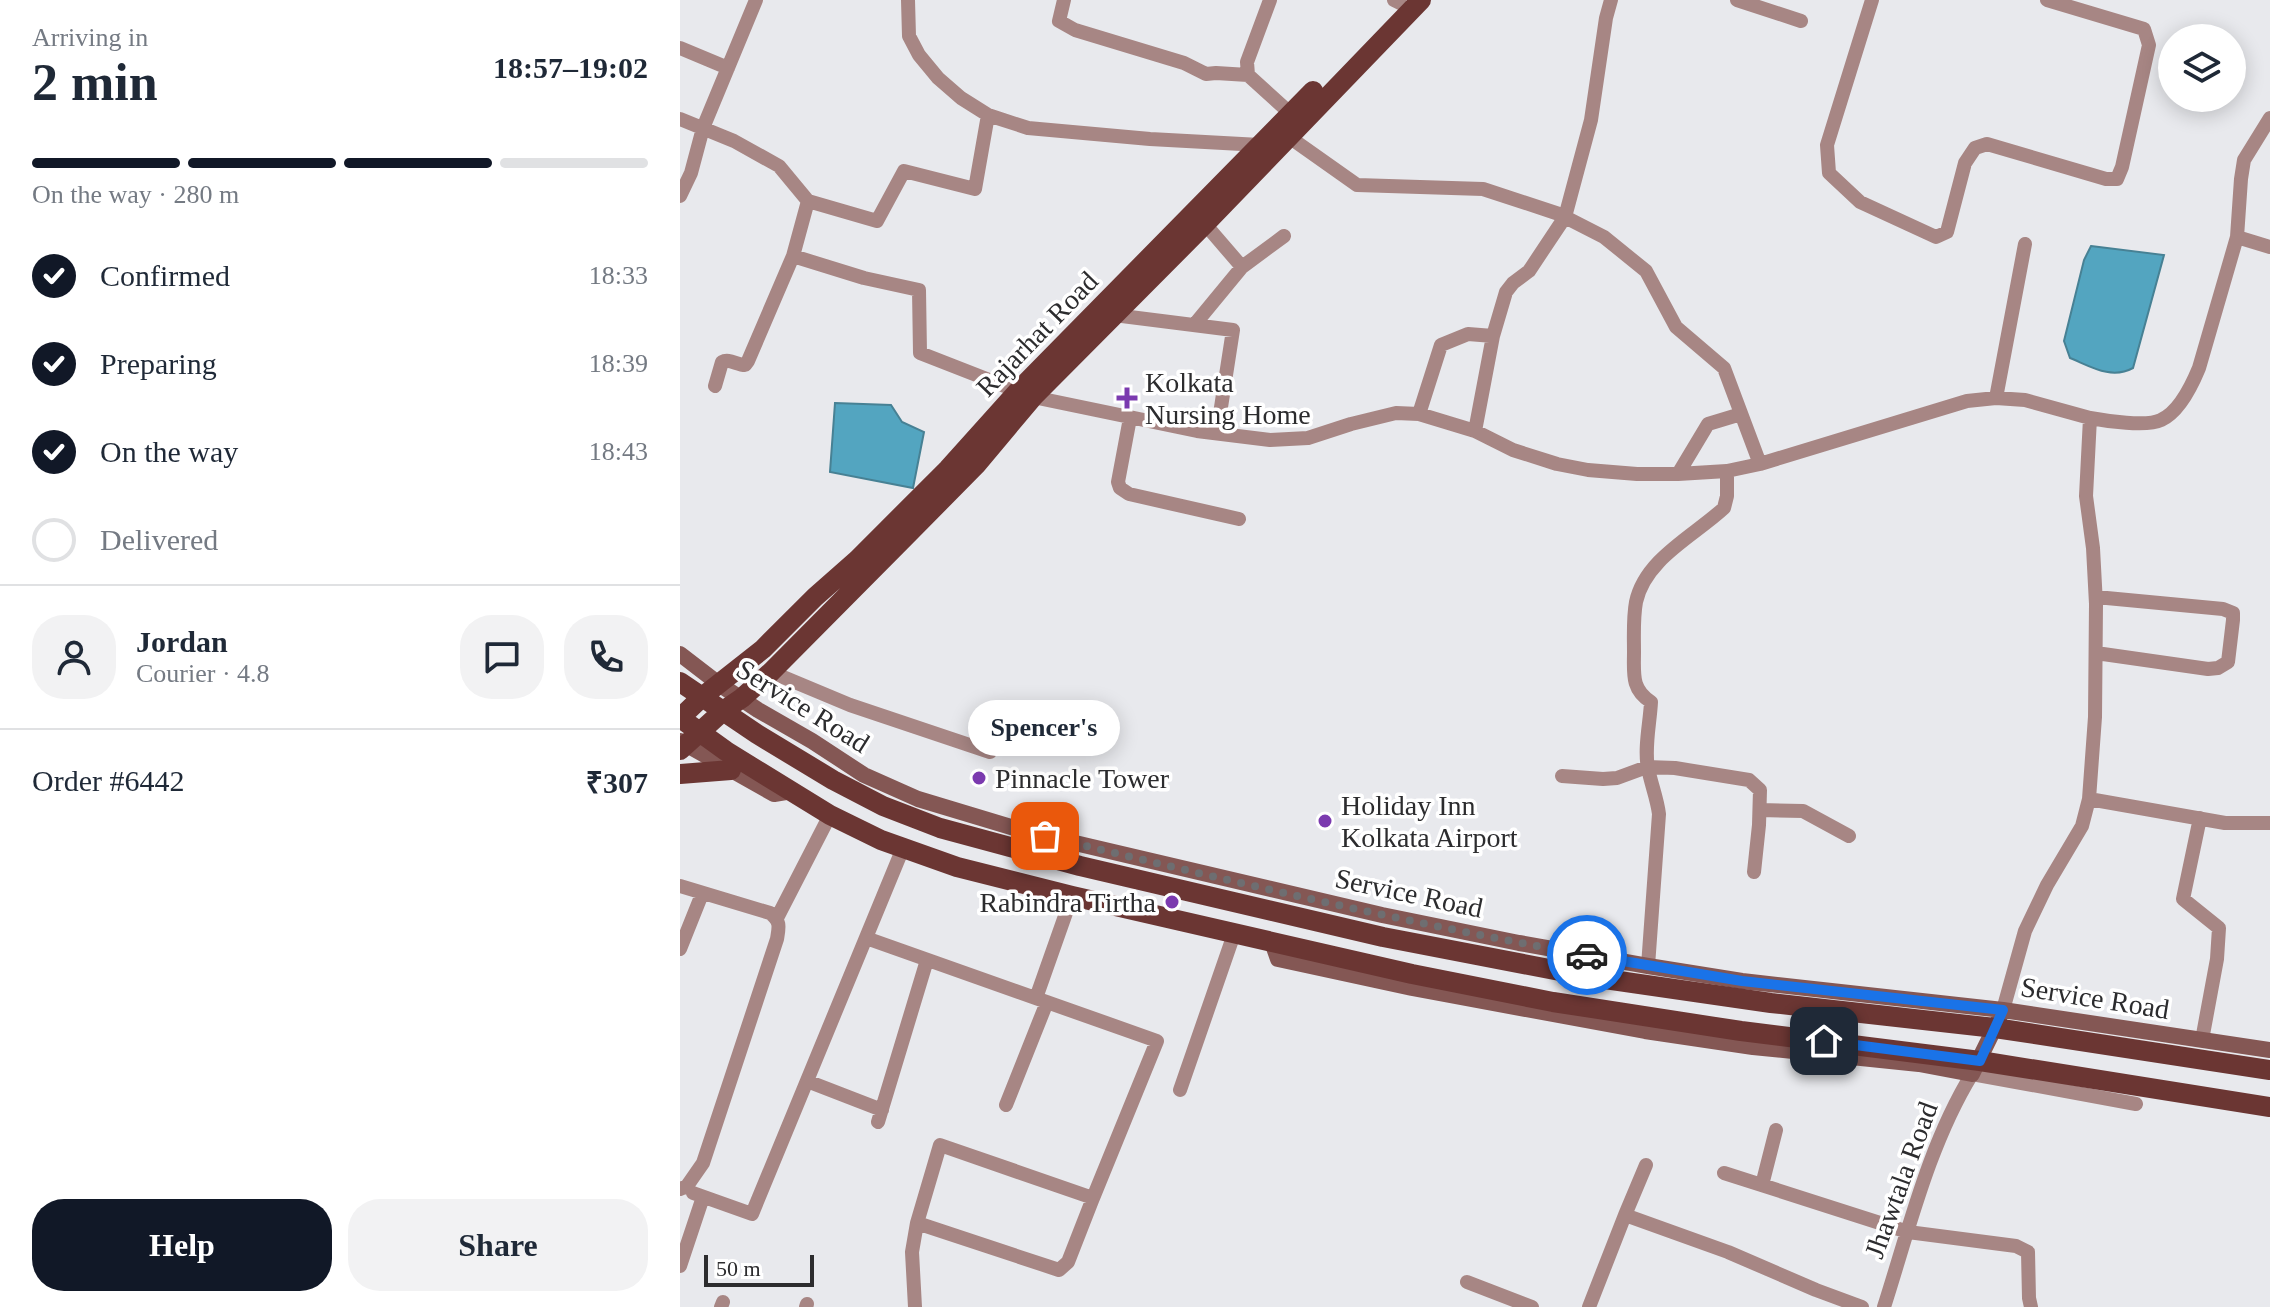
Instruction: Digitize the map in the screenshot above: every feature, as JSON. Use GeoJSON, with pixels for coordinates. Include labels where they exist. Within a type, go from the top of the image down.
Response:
{"type":"FeatureCollection","features":[{"type":"Feature","properties":{"kind":"main road","name":"Rajarhat Road"},"geometry":{"type":"LineString","coordinates":[[687,742],[771,672],[976,465],[1026,393],[1114,315],[1205,224],[1285,126],[1404,1]]}},
{"type":"Feature","properties":{"kind":"main road","name":"Rajarhat Road"},"geometry":{"type":"LineString","coordinates":[[680,718],[763,649],[857,560],[1026,393],[1260,145],[1285,126]]}},
{"type":"Feature","properties":{"kind":"main road"},"geometry":{"type":"LineString","coordinates":[[680,682],[833,780],[883,806],[940,828],[1080,866],[1383,937],[1591,977],[1740,999],[1999,1019],[2270,1070]]}},
{"type":"Feature","properties":{"kind":"main road"},"geometry":{"type":"LineString","coordinates":[[680,718],[687,742],[792,791],[830,815],[903,848],[957,867],[1272,942],[1412,981],[1553,1002],[1647,1024],[1741,1031],[2270,1107]]}},
{"type":"Feature","properties":{"kind":"main road"},"geometry":{"type":"LineString","coordinates":[[680,774],[731,770]]}},
{"type":"Feature","properties":{"kind":"street"},"geometry":{"type":"LineString","coordinates":[[680,196],[691,173],[703,128],[756,0]]}},
{"type":"Feature","properties":{"kind":"street"},"geometry":{"type":"LineString","coordinates":[[908,0],[909,36],[919,55],[938,78],[988,115],[1028,128],[1260,145]]}},
{"type":"Feature","properties":{"kind":"street"},"geometry":{"type":"LineString","coordinates":[[1064,0],[1059,21],[1075,30],[1184,63],[1206,74],[1248,75]]}},
{"type":"Feature","properties":{"kind":"street"},"geometry":{"type":"LineString","coordinates":[[1270,0],[1247,62],[1248,75],[1285,126],[1357,185],[1483,189],[1565,217],[1604,237],[1646,271],[1676,327],[1724,368],[1760,464]]}},
{"type":"Feature","properties":{"kind":"street"},"geometry":{"type":"LineString","coordinates":[[1475,431],[1493,336],[1506,292],[1529,271],[1565,217],[1591,120],[1611,0]]}},
{"type":"Feature","properties":{"kind":"street"},"geometry":{"type":"LineString","coordinates":[[1737,0],[1801,21]]}},
{"type":"Feature","properties":{"kind":"street"},"geometry":{"type":"LineString","coordinates":[[1872,0],[1827,145],[1829,173],[1860,202],[1936,237],[1947,232],[1965,163],[1975,148],[1987,144],[2106,179],[2117,179],[2149,45],[2144,29],[2100,8],[2047,0]]}},
{"type":"Feature","properties":{"kind":"street"},"geometry":{"type":"LineString","coordinates":[[680,48],[728,68]]}},
{"type":"Feature","properties":{"kind":"street"},"geometry":{"type":"LineString","coordinates":[[680,119],[734,141],[779,166],[808,201],[877,221],[904,171],[975,189],[988,115]]}},
{"type":"Feature","properties":{"kind":"street"},"geometry":{"type":"LineString","coordinates":[[793,256],[864,278],[919,290],[920,353],[1026,393],[1130,418],[1270,440],[1308,438],[1396,413],[1419,414],[1475,431],[1513,450],[1588,470],[1637,474],[1727,471],[1760,464],[1967,401],[1996,398],[2025,400],[2090,418],[2154,423],[2164,419],[2174,411],[2193,384],[2199,368],[2237,237],[2244,160],[2270,118]]}},
{"type":"Feature","properties":{"kind":"street"},"geometry":{"type":"LineString","coordinates":[[715,386],[722,362],[745,365],[748,361],[793,256],[808,201]]}},
{"type":"Feature","properties":{"kind":"street"},"geometry":{"type":"LineString","coordinates":[[1205,224],[1242,267]]}},
{"type":"Feature","properties":{"kind":"street"},"geometry":{"type":"LineString","coordinates":[[1195,324],[1242,267],[1284,236]]}},
{"type":"Feature","properties":{"kind":"street"},"geometry":{"type":"LineString","coordinates":[[2237,237],[2270,247]]}},
{"type":"Feature","properties":{"kind":"street"},"geometry":{"type":"LineString","coordinates":[[1996,398],[2025,244]]}},
{"type":"Feature","properties":{"kind":"street"},"geometry":{"type":"LineString","coordinates":[[1114,315],[1233,330],[1217,433]]}},
{"type":"Feature","properties":{"kind":"street"},"geometry":{"type":"LineString","coordinates":[[1419,414],[1441,345],[1468,334],[1493,336]]}},
{"type":"Feature","properties":{"kind":"street"},"geometry":{"type":"LineString","coordinates":[[1678,474],[1708,424],[1741,414]]}},
{"type":"Feature","properties":{"kind":"street"},"geometry":{"type":"LineString","coordinates":[[1130,418],[1118,482],[1120,488],[1129,494],[1239,519]]}},
{"type":"Feature","properties":{"kind":"street"},"geometry":{"type":"LineString","coordinates":[[2090,418],[2086,496],[2096,597],[2096,653],[2089,799],[2082,826],[2047,885],[2025,931],[1999,1019],[1976,1067],[2136,1104]]}},
{"type":"Feature","properties":{"kind":"street"},"geometry":{"type":"LineString","coordinates":[[1648,966],[1659,814],[1646,754],[1651,702],[1641,696],[1636,688],[1636,601],[1647,575],[1661,560],[1724,508],[1727,471]]}},
{"type":"Feature","properties":{"kind":"street"},"geometry":{"type":"LineString","coordinates":[[2096,597],[2223,609],[2233,613],[2228,662],[2218,668],[2096,653]]}},
{"type":"Feature","properties":{"kind":"street","name":"Service Road"},"geometry":{"type":"LineString","coordinates":[[680,654],[758,710],[864,775],[918,799],[991,822],[1353,908],[1648,966],[1999,1019],[2270,1050]]}},
{"type":"Feature","properties":{"kind":"street"},"geometry":{"type":"LineString","coordinates":[[771,672],[876,714],[990,752]]}},
{"type":"Feature","properties":{"kind":"street"},"geometry":{"type":"LineString","coordinates":[[687,742],[774,794],[792,791]]}},
{"type":"Feature","properties":{"kind":"street"},"geometry":{"type":"LineString","coordinates":[[1562,776],[1617,778],[1647,767],[1692,770],[1749,780],[1760,790],[1754,872]]}},
{"type":"Feature","properties":{"kind":"street"},"geometry":{"type":"LineString","coordinates":[[2089,799],[2225,823],[2270,823]]}},
{"type":"Feature","properties":{"kind":"street"},"geometry":{"type":"LineString","coordinates":[[1760,810],[1803,811],[1849,836]]}},
{"type":"Feature","properties":{"kind":"street"},"geometry":{"type":"LineString","coordinates":[[777,918],[830,815]]}},
{"type":"Feature","properties":{"kind":"street"},"geometry":{"type":"LineString","coordinates":[[2200,818],[2183,899],[2219,928],[2217,959],[2202,1040]]}},
{"type":"Feature","properties":{"kind":"street"},"geometry":{"type":"LineString","coordinates":[[680,886],[770,913],[779,924],[777,939],[703,1163],[687,1186],[692,1193],[752,1214],[903,848]]}},
{"type":"Feature","properties":{"kind":"street"},"geometry":{"type":"LineString","coordinates":[[680,949],[702,894]]}},
{"type":"Feature","properties":{"kind":"street"},"geometry":{"type":"LineString","coordinates":[[1006,1105],[1042,1000],[1072,896]]}},
{"type":"Feature","properties":{"kind":"street"},"geometry":{"type":"LineString","coordinates":[[1180,1090],[1234,934]]}},
{"type":"Feature","properties":{"kind":"street"},"geometry":{"type":"LineString","coordinates":[[866,938],[1157,1041],[1068,1262],[1059,1270],[917,1223]]}},
{"type":"Feature","properties":{"kind":"street"},"geometry":{"type":"LineString","coordinates":[[807,1081],[880,1116],[927,960]]}},
{"type":"Feature","properties":{"kind":"street","name":"Jhawtala Road"},"geometry":{"type":"LineString","coordinates":[[1884,1307],[1927,1174],[1960,1092],[1976,1067]]}},
{"type":"Feature","properties":{"kind":"street"},"geometry":{"type":"LineString","coordinates":[[1762,1185],[1776,1130]]}},
{"type":"Feature","properties":{"kind":"street"},"geometry":{"type":"LineString","coordinates":[[915,1307],[911,1261],[917,1223],[940,1145],[1093,1198]]}},
{"type":"Feature","properties":{"kind":"street"},"geometry":{"type":"LineString","coordinates":[[1589,1307],[1646,1165]]}},
{"type":"Feature","properties":{"kind":"street"},"geometry":{"type":"LineString","coordinates":[[1724,1173],[1908,1232],[2016,1246],[2028,1252],[2031,1307]]}},
{"type":"Feature","properties":{"kind":"street"},"geometry":{"type":"LineString","coordinates":[[680,1266],[692,1193]]}},
{"type":"Feature","properties":{"kind":"street"},"geometry":{"type":"LineString","coordinates":[[1625,1215],[1728,1252],[1862,1307]]}},
{"type":"Feature","properties":{"kind":"street"},"geometry":{"type":"LineString","coordinates":[[1467,1282],[1532,1307]]}},
{"type":"Feature","properties":{"kind":"water"},"geometry":{"type":"Polygon","coordinates":[[[2091,246],[2164,255],[2133,368],[2117,373],[2070,358],[2064,341],[2084,260],[2091,246]]]}},
{"type":"Feature","properties":{"kind":"water"},"geometry":{"type":"Polygon","coordinates":[[[835,403],[891,405],[902,422],[924,432],[913,488],[830,472],[835,403]]]}},
{"type":"Feature","properties":{"kind":"way so far"},"geometry":{"type":"LineString","coordinates":[[1045,836],[1293,895],[1587,955]]}},
{"type":"Feature","properties":{"kind":"place","name":"Kolkata Nursing Home"},"geometry":{"type":"Point","coordinates":[1127,398]}},
{"type":"Feature","properties":{"kind":"place","name":"Pinnacle Tower"},"geometry":{"type":"Point","coordinates":[979,778]}},
{"type":"Feature","properties":{"kind":"place","name":"Holiday Inn Kolkata Airport"},"geometry":{"type":"Point","coordinates":[1325,821]}},
{"type":"Feature","properties":{"kind":"place","name":"Spencer's"},"geometry":{"type":"Point","coordinates":[1045,836]}},
{"type":"Feature","properties":{"kind":"place","name":"Rabindra Tirtha"},"geometry":{"type":"Point","coordinates":[1172,902]}},
{"type":"Feature","properties":{"kind":"route"},"geometry":{"type":"LineString","coordinates":[[1587,955],[1742,981],[2003,1010],[1980,1061],[1824,1041]]}}]}
